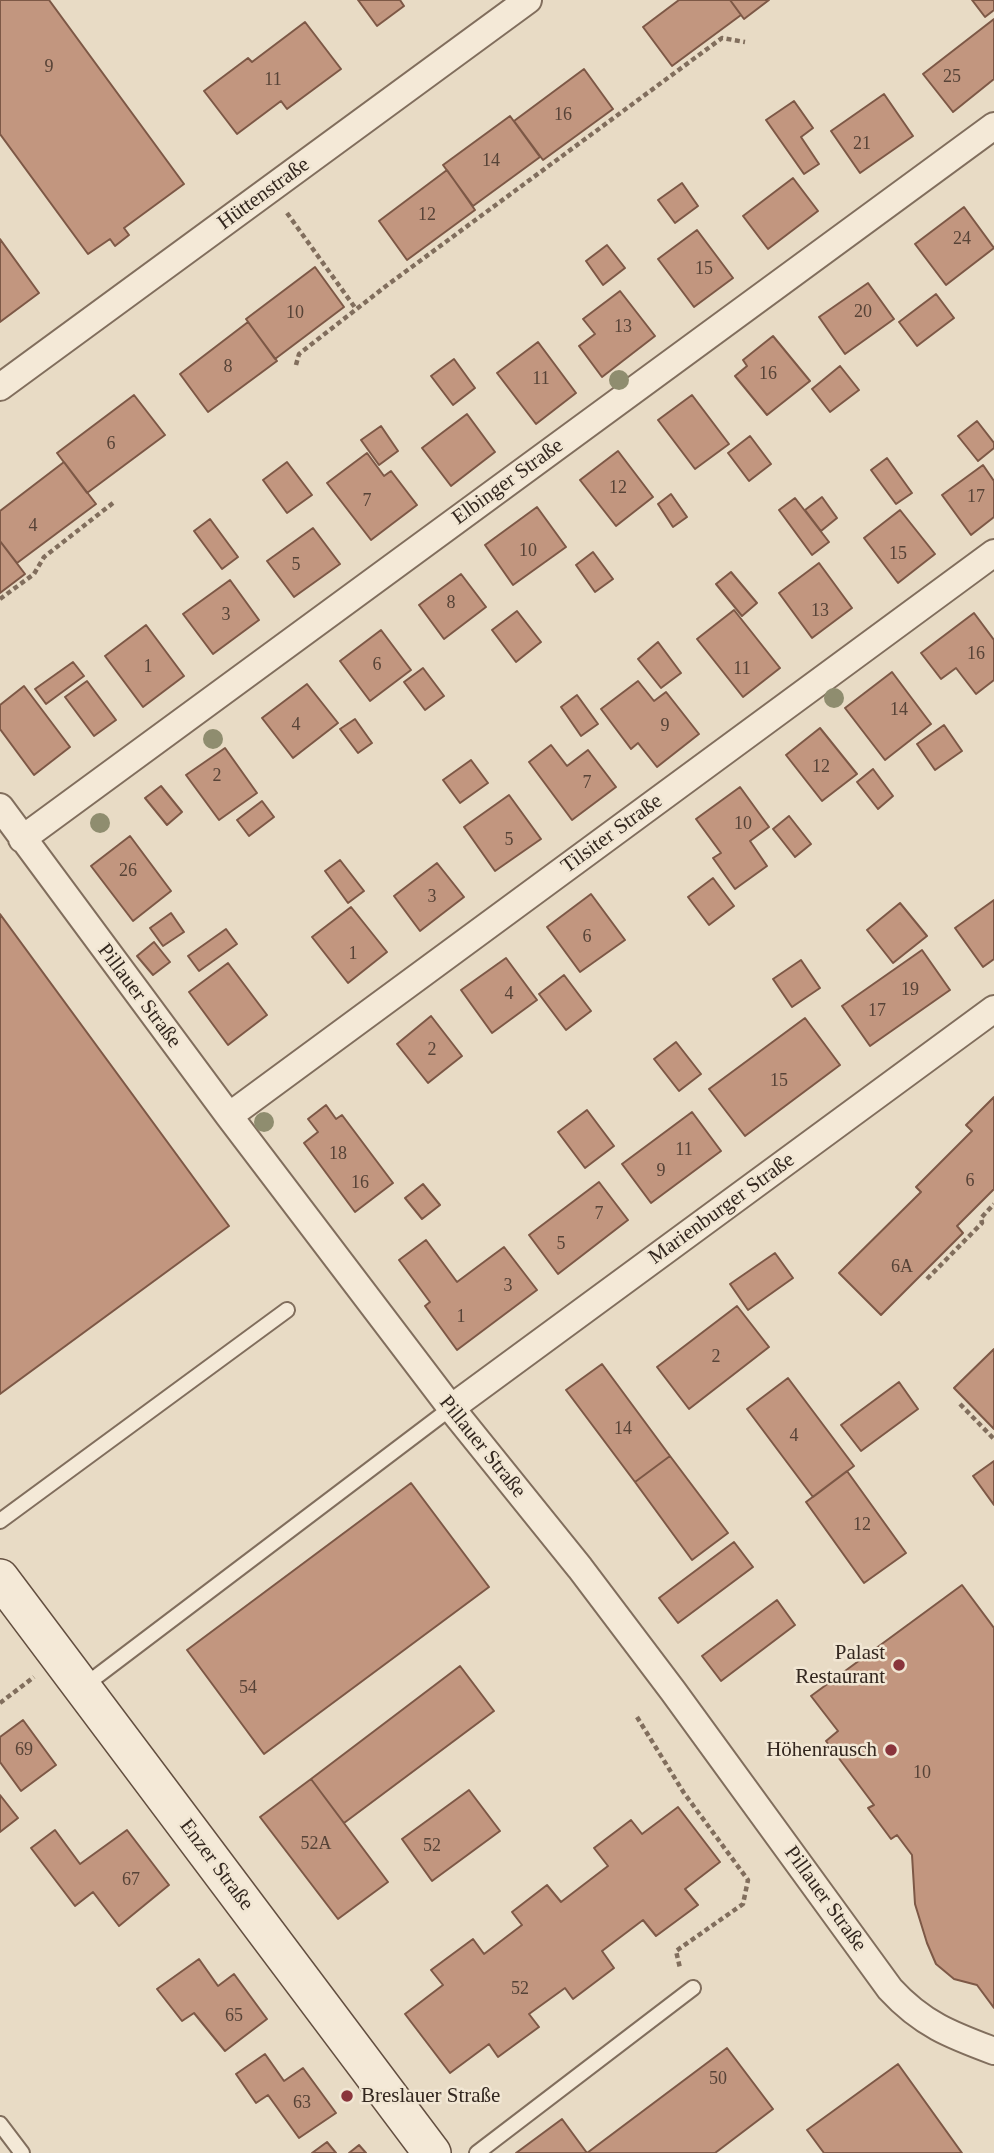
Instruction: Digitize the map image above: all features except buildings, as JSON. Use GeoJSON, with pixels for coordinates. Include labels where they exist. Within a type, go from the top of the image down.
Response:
{"type":"FeatureCollection","features":[{"type":"Feature","properties":{"kind":"main road","name":"Enzer Straße"},"geometry":{"type":"LineString","coordinates":[[0,1578],[432,2153]]}},
{"type":"Feature","properties":{"kind":"street","name":"Hüttenstraße"},"geometry":{"type":"LineString","coordinates":[[0,387],[528,0]]}},
{"type":"Feature","properties":{"kind":"street","name":"Elbinger Straße"},"geometry":{"type":"LineString","coordinates":[[22,839],[994,126]]}},
{"type":"Feature","properties":{"kind":"street","name":"Tilsiter Straße"},"geometry":{"type":"LineString","coordinates":[[229,1116],[994,553]]}},
{"type":"Feature","properties":{"kind":"street","name":"Pillauer Straße"},"geometry":{"type":"LineString","coordinates":[[0,807],[229,1116],[451,1408],[580,1568],[673,1690],[890,1989],[904,2004],[943,2031],[994,2051]]}},
{"type":"Feature","properties":{"kind":"street","name":"Marienburger Straße"},"geometry":{"type":"LineString","coordinates":[[451,1408],[994,1009]]}},
{"type":"Feature","properties":{"kind":"lane"},"geometry":{"type":"LineString","coordinates":[[0,1521],[287,1310]]}},
{"type":"Feature","properties":{"kind":"lane"},"geometry":{"type":"LineString","coordinates":[[83,1687],[451,1408]]}},
{"type":"Feature","properties":{"kind":"lane"},"geometry":{"type":"LineString","coordinates":[[477,2153],[690,1990]]}},
{"type":"Feature","properties":{"kind":"lane"},"geometry":{"type":"LineString","coordinates":[[0,2124],[22,2153]]}},
{"type":"Feature","properties":{"kind":"path"},"geometry":{"type":"LineString","coordinates":[[296,365],[299,354],[356,309],[722,38],[745,42]]}},
{"type":"Feature","properties":{"kind":"path"},"geometry":{"type":"LineString","coordinates":[[271,189],[356,309]]}},
{"type":"Feature","properties":{"kind":"path"},"geometry":{"type":"LineString","coordinates":[[0,599],[34,574],[44,557],[113,503]]}},
{"type":"Feature","properties":{"kind":"path"},"geometry":{"type":"LineString","coordinates":[[927,1279],[982,1223],[981,1218],[994,1204]]}},
{"type":"Feature","properties":{"kind":"path"},"geometry":{"type":"LineString","coordinates":[[960,1404],[994,1439]]}},
{"type":"Feature","properties":{"kind":"path"},"geometry":{"type":"LineString","coordinates":[[637,1717],[684,1793],[748,1880],[743,1904],[676,1951],[690,1990]]}},
{"type":"Feature","properties":{"kind":"place","name":"Palast Restaurant"},"geometry":{"type":"Point","coordinates":[899,1665]}},
{"type":"Feature","properties":{"kind":"place","name":"Höhenrausch"},"geometry":{"type":"Point","coordinates":[891,1750]}},
{"type":"Feature","properties":{"kind":"place","name":"Breslauer Straße"},"geometry":{"type":"Point","coordinates":[347,2096]}}]}
